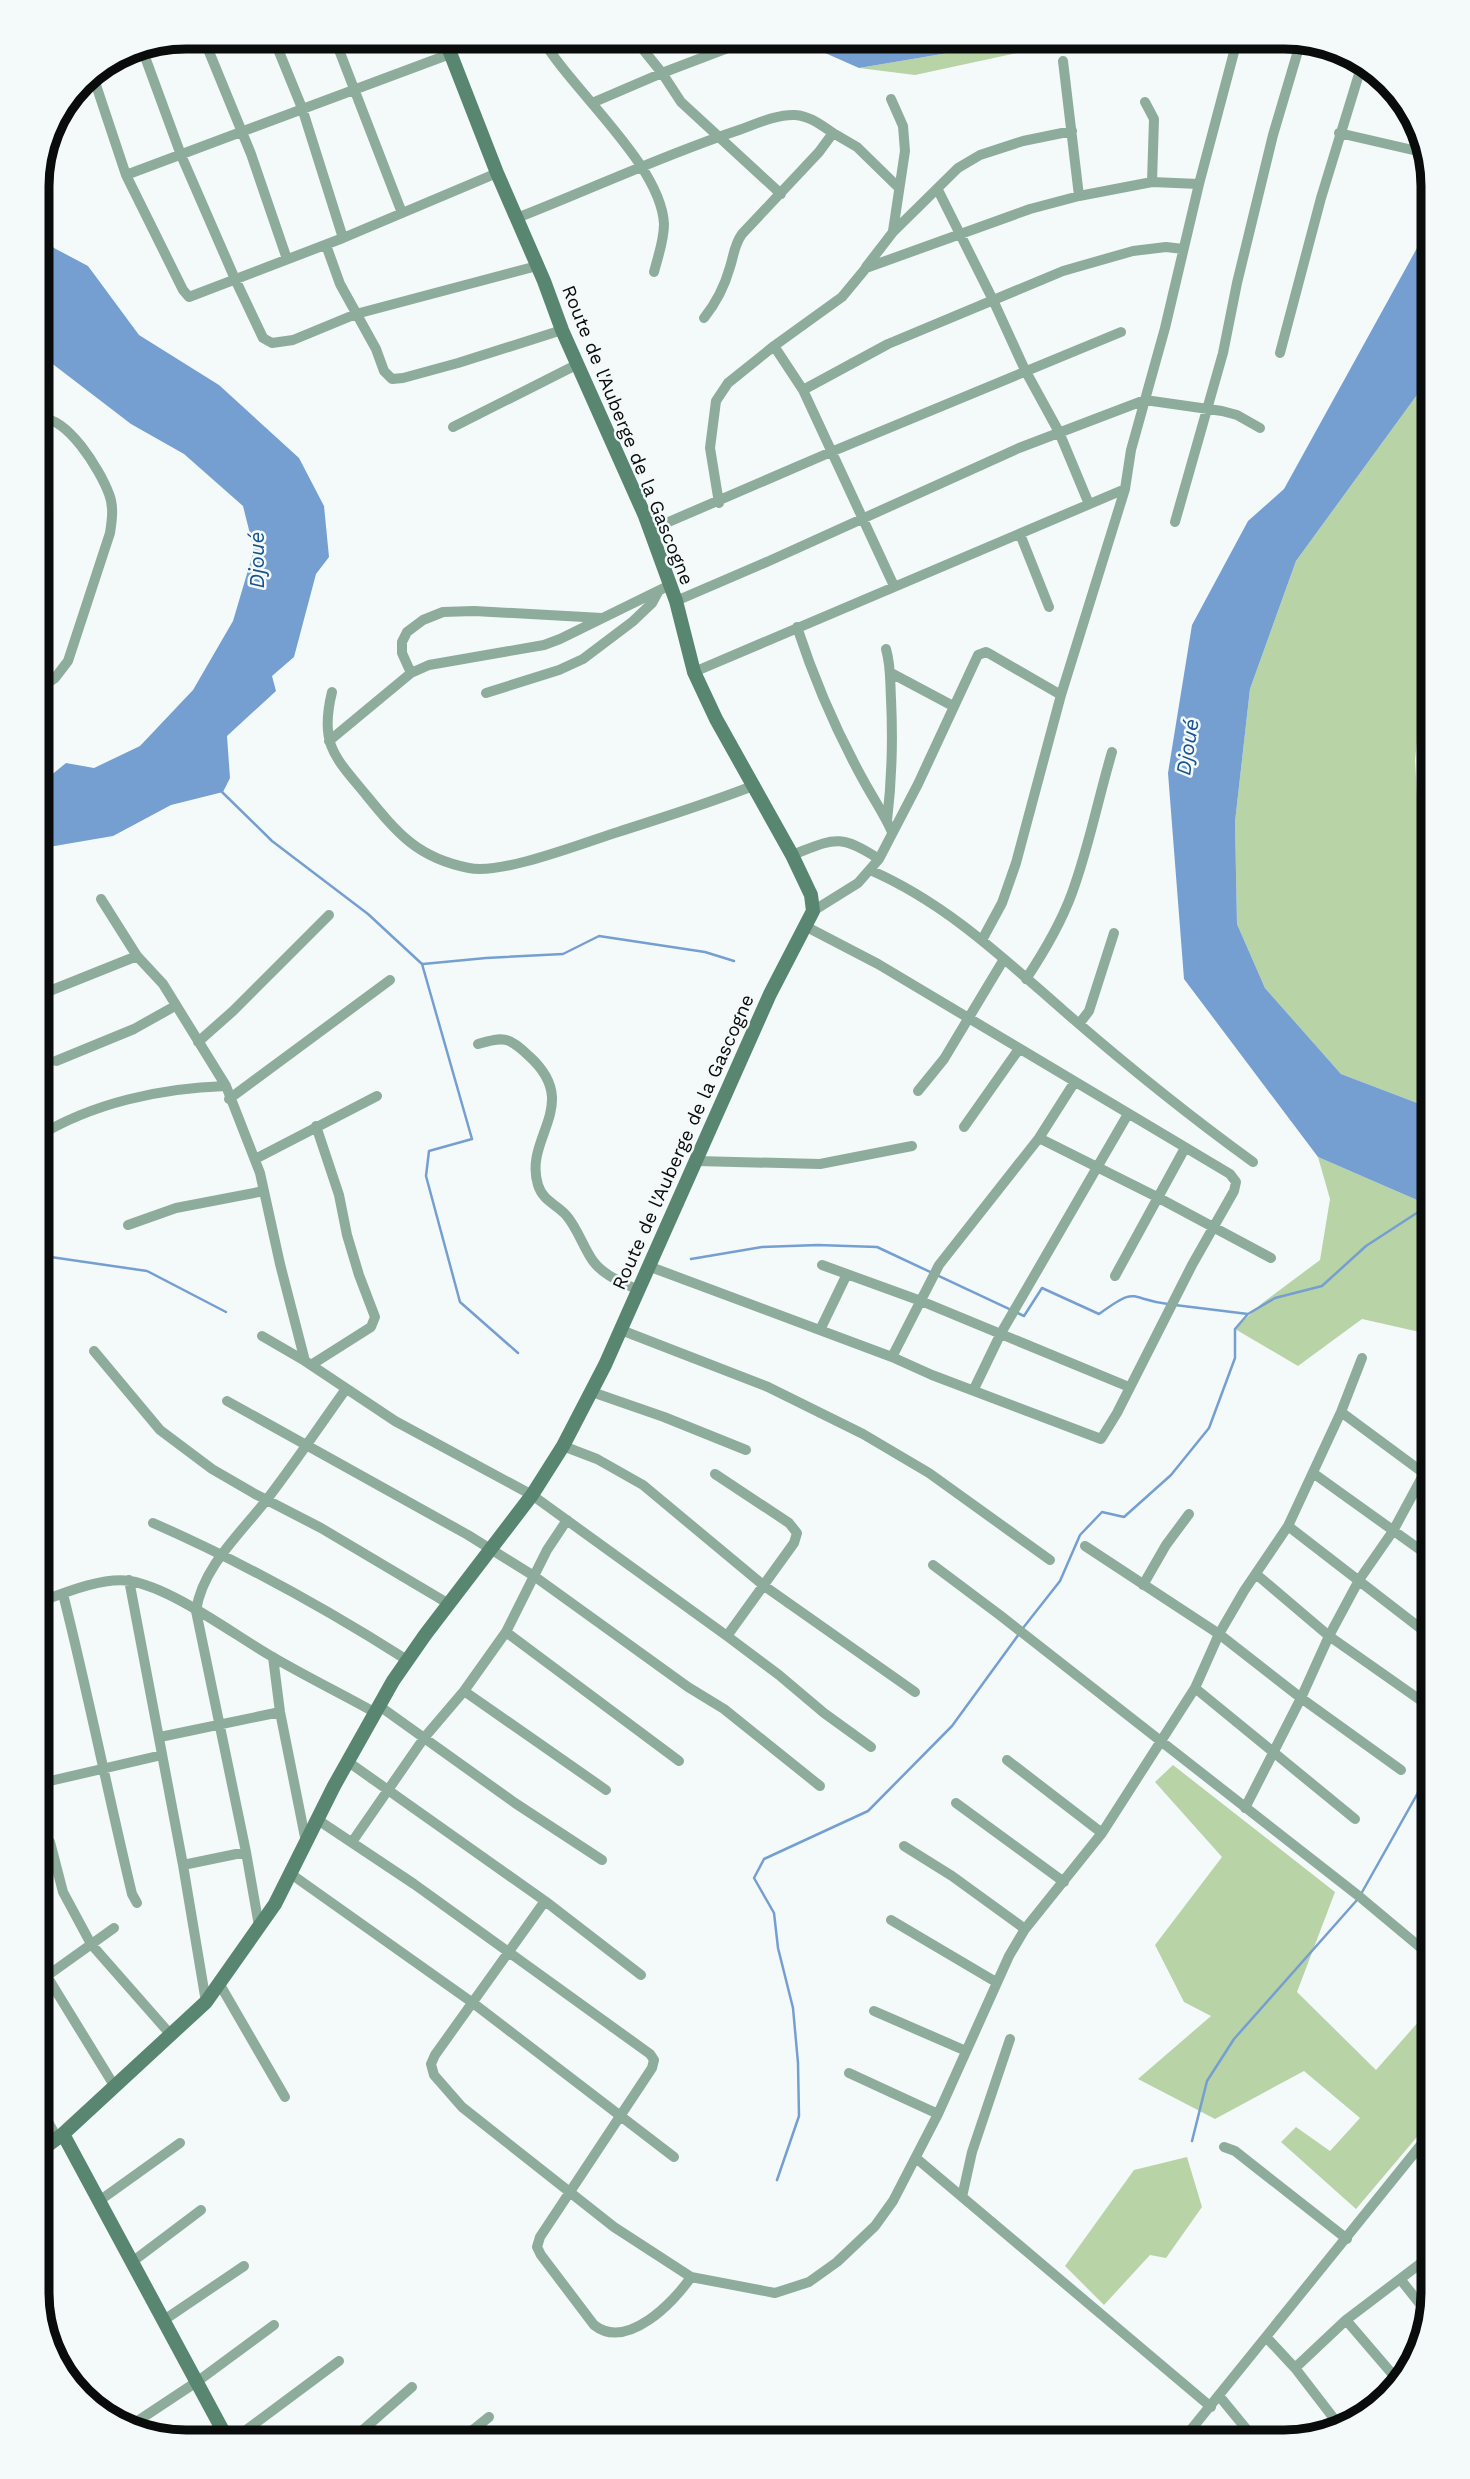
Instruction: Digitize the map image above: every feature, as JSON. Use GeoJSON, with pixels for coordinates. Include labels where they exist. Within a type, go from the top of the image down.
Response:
{"type":"FeatureCollection","features":[{"type":"Feature","properties":{"kind":"street"},"geometry":{"type":"LineString","coordinates":[[208,49],[287,259]]}},
{"type":"Feature","properties":{"kind":"street"},"geometry":{"type":"LineString","coordinates":[[278,49],[302,108],[343,238]]}},
{"type":"Feature","properties":{"kind":"street"},"geometry":{"type":"LineString","coordinates":[[339,49],[402,213]]}},
{"type":"Feature","properties":{"kind":"street","name":"Route de l'Auberge de la Gascogne"},"geometry":{"type":"LineString","coordinates":[[49,2144],[206,2002],[275,1904],[376,1708],[407,1660],[532,1495],[563,1446],[621,1330],[770,994],[813,911],[811,895],[792,855],[716,719],[694,672],[676,601],[664,588],[650,530],[562,330],[448,49]]}},
{"type":"Feature","properties":{"kind":"street"},"geometry":{"type":"LineString","coordinates":[[550,49],[641,167],[658,199],[664,221],[664,237],[654,272]]}},
{"type":"Feature","properties":{"kind":"street"},"geometry":{"type":"LineString","coordinates":[[642,49],[681,102],[781,194]]}},
{"type":"Feature","properties":{"kind":"street"},"geometry":{"type":"LineString","coordinates":[[592,103],[725,49]]}},
{"type":"Feature","properties":{"kind":"street"},"geometry":{"type":"LineString","coordinates":[[982,940],[1002,903],[1016,863],[1061,695],[1125,489],[1131,450],[1166,328],[1199,184],[1235,49]]}},
{"type":"Feature","properties":{"kind":"street"},"geometry":{"type":"LineString","coordinates":[[1175,522],[1209,409],[1273,135],[1298,50]]}},
{"type":"Feature","properties":{"kind":"street"},"geometry":{"type":"LineString","coordinates":[[126,175],[242,134],[302,108],[450,54]]}},
{"type":"Feature","properties":{"kind":"street"},"geometry":{"type":"LineString","coordinates":[[144,55],[181,155],[234,279],[263,338],[272,343],[293,340],[356,314],[537,266]]}},
{"type":"Feature","properties":{"kind":"street"},"geometry":{"type":"LineString","coordinates":[[1063,61],[1079,196]]}},
{"type":"Feature","properties":{"kind":"street"},"geometry":{"type":"LineString","coordinates":[[1280,353],[1287,319],[1358,71]]}},
{"type":"Feature","properties":{"kind":"street"},"geometry":{"type":"LineString","coordinates":[[95,83],[126,175],[189,297],[326,245],[497,173]]}},
{"type":"Feature","properties":{"kind":"street"},"geometry":{"type":"LineString","coordinates":[[891,99],[903,126],[905,151],[893,232]]}},
{"type":"Feature","properties":{"kind":"street"},"geometry":{"type":"LineString","coordinates":[[1144,102],[1154,119],[1152,182]]}},
{"type":"Feature","properties":{"kind":"street"},"geometry":{"type":"LineString","coordinates":[[517,218],[718,137],[791,114],[816,121],[857,147],[899,188]]}},
{"type":"Feature","properties":{"kind":"street"},"geometry":{"type":"LineString","coordinates":[[719,503],[710,448],[716,401],[728,383],[842,297],[893,232],[958,169],[980,155],[1023,141],[1072,131]]}},
{"type":"Feature","properties":{"kind":"street"},"geometry":{"type":"LineString","coordinates":[[704,318],[713,306],[726,278],[738,240],[833,133]]}},
{"type":"Feature","properties":{"kind":"street"},"geometry":{"type":"LineString","coordinates":[[1339,133],[1416,151]]}},
{"type":"Feature","properties":{"kind":"street"},"geometry":{"type":"LineString","coordinates":[[866,268],[1030,209],[1079,196],[1152,182],[1199,184]]}},
{"type":"Feature","properties":{"kind":"street"},"geometry":{"type":"LineString","coordinates":[[938,190],[1025,370],[1059,432],[1089,504]]}},
{"type":"Feature","properties":{"kind":"street"},"geometry":{"type":"LineString","coordinates":[[326,245],[340,285],[376,349],[384,371],[391,379],[403,379],[562,330]]}},
{"type":"Feature","properties":{"kind":"street"},"geometry":{"type":"LineString","coordinates":[[803,390],[888,344],[1090,262],[1151,248],[1183,249]]}},
{"type":"Feature","properties":{"kind":"street"},"geometry":{"type":"LineString","coordinates":[[650,530],[719,503],[831,452],[1025,370],[1121,332]]}},
{"type":"Feature","properties":{"kind":"street"},"geometry":{"type":"LineString","coordinates":[[774,346],[803,390],[894,586]]}},
{"type":"Feature","properties":{"kind":"street"},"geometry":{"type":"LineString","coordinates":[[453,427],[578,364]]}},
{"type":"Feature","properties":{"kind":"street"},"geometry":{"type":"LineString","coordinates":[[676,601],[1059,432],[1146,400],[1237,415],[1260,428]]}},
{"type":"Feature","properties":{"kind":"street"},"geometry":{"type":"LineString","coordinates":[[49,420],[79,442],[110,496],[112,514],[110,533],[68,661],[49,682]]}},
{"type":"Feature","properties":{"kind":"street"},"geometry":{"type":"LineString","coordinates":[[694,672],[1125,489]]}},
{"type":"Feature","properties":{"kind":"street"},"geometry":{"type":"LineString","coordinates":[[1020,534],[1049,607]]}},
{"type":"Feature","properties":{"kind":"street"},"geometry":{"type":"LineString","coordinates":[[329,741],[411,673],[429,666],[544,645],[664,588]]}},
{"type":"Feature","properties":{"kind":"street"},"geometry":{"type":"LineString","coordinates":[[486,693],[549,674],[583,659],[632,622],[664,588]]}},
{"type":"Feature","properties":{"kind":"street"},"geometry":{"type":"LineString","coordinates":[[411,673],[402,653],[402,642],[407,632],[423,620],[443,612],[474,611],[602,618]]}},
{"type":"Feature","properties":{"kind":"street"},"geometry":{"type":"LineString","coordinates":[[797,627],[827,707],[892,832]]}},
{"type":"Feature","properties":{"kind":"street"},"geometry":{"type":"LineString","coordinates":[[886,649],[891,673],[892,777],[887,821]]}},
{"type":"Feature","properties":{"kind":"street"},"geometry":{"type":"LineString","coordinates":[[813,911],[858,883],[879,859],[978,655],[986,652],[1061,695]]}},
{"type":"Feature","properties":{"kind":"street"},"geometry":{"type":"LineString","coordinates":[[891,673],[953,706]]}},
{"type":"Feature","properties":{"kind":"street"},"geometry":{"type":"LineString","coordinates":[[332,692],[326,716],[329,741],[347,771],[412,846],[470,869],[489,870],[576,846],[715,801],[755,785]]}},
{"type":"Feature","properties":{"kind":"street"},"geometry":{"type":"LineString","coordinates":[[1026,979],[1043,954],[1072,894],[1103,791],[1111,752]]}},
{"type":"Feature","properties":{"kind":"street"},"geometry":{"type":"LineString","coordinates":[[792,855],[830,840],[846,841],[879,859]]}},
{"type":"Feature","properties":{"kind":"street"},"geometry":{"type":"LineString","coordinates":[[870,870],[921,895],[982,940],[1207,1129],[1253,1162]]}},
{"type":"Feature","properties":{"kind":"street"},"geometry":{"type":"LineString","coordinates":[[101,899],[137,956],[163,984],[226,1086],[255,1159],[308,1363]]}},
{"type":"Feature","properties":{"kind":"street"},"geometry":{"type":"LineString","coordinates":[[198,1042],[233,1012],[329,915]]}},
{"type":"Feature","properties":{"kind":"street"},"geometry":{"type":"LineString","coordinates":[[648,1266],[1101,1439],[1237,1182],[1230,1174],[878,964],[805,926]]}},
{"type":"Feature","properties":{"kind":"street"},"geometry":{"type":"LineString","coordinates":[[1079,1024],[1089,1012],[1114,933]]}},
{"type":"Feature","properties":{"kind":"street"},"geometry":{"type":"LineString","coordinates":[[49,991],[137,956]]}},
{"type":"Feature","properties":{"kind":"street"},"geometry":{"type":"LineString","coordinates":[[918,1091],[944,1059],[1004,959]]}},
{"type":"Feature","properties":{"kind":"street"},"geometry":{"type":"LineString","coordinates":[[229,1099],[390,980]]}},
{"type":"Feature","properties":{"kind":"street"},"geometry":{"type":"LineString","coordinates":[[56,1061],[134,1029],[175,1006]]}},
{"type":"Feature","properties":{"kind":"street"},"geometry":{"type":"LineString","coordinates":[[478,1044],[499,1038],[509,1039],[543,1069],[551,1089],[552,1102],[536,1172],[543,1197],[570,1221],[594,1262],[614,1278],[638,1290]]}},
{"type":"Feature","properties":{"kind":"street"},"geometry":{"type":"LineString","coordinates":[[964,1127],[1019,1049]]}},
{"type":"Feature","properties":{"kind":"street"},"geometry":{"type":"LineString","coordinates":[[892,1357],[939,1265],[1039,1138],[1074,1083]]}},
{"type":"Feature","properties":{"kind":"street"},"geometry":{"type":"LineString","coordinates":[[49,1130],[64,1121],[127,1101],[195,1087],[226,1086]]}},
{"type":"Feature","properties":{"kind":"street"},"geometry":{"type":"LineString","coordinates":[[255,1159],[377,1096]]}},
{"type":"Feature","properties":{"kind":"street"},"geometry":{"type":"LineString","coordinates":[[974,1389],[1001,1333],[1128,1114]]}},
{"type":"Feature","properties":{"kind":"street"},"geometry":{"type":"LineString","coordinates":[[308,1363],[371,1327],[375,1317],[359,1275],[347,1236],[339,1195],[316,1126]]}},
{"type":"Feature","properties":{"kind":"street"},"geometry":{"type":"LineString","coordinates":[[1039,1138],[1271,1258]]}},
{"type":"Feature","properties":{"kind":"street"},"geometry":{"type":"LineString","coordinates":[[696,1161],[820,1164],[912,1146]]}},
{"type":"Feature","properties":{"kind":"street"},"geometry":{"type":"LineString","coordinates":[[1115,1276],[1185,1148]]}},
{"type":"Feature","properties":{"kind":"street"},"geometry":{"type":"LineString","coordinates":[[128,1226],[176,1209],[264,1191]]}},
{"type":"Feature","properties":{"kind":"street"},"geometry":{"type":"LineString","coordinates":[[822,1265],[921,1301],[1129,1387]]}},
{"type":"Feature","properties":{"kind":"street"},"geometry":{"type":"LineString","coordinates":[[820,1330],[847,1274]]}},
{"type":"Feature","properties":{"kind":"street"},"geometry":{"type":"LineString","coordinates":[[621,1330],[768,1387],[900,1454],[1050,1560]]}},
{"type":"Feature","properties":{"kind":"street"},"geometry":{"type":"LineString","coordinates":[[262,1336],[395,1421],[532,1495],[727,1636],[871,1747]]}},
{"type":"Feature","properties":{"kind":"street"},"geometry":{"type":"LineString","coordinates":[[94,1351],[160,1430],[212,1469],[321,1528],[449,1604]]}},
{"type":"Feature","properties":{"kind":"street"},"geometry":{"type":"LineString","coordinates":[[545,1901],[435,2055],[431,2064],[434,2075],[462,2107],[570,2193],[614,2227],[691,2277],[775,2293],[809,2282],[837,2262],[874,2225],[893,2201],[938,2115],[996,1982],[1025,1929],[1102,1833],[1161,1743],[1195,1688],[1219,1634],[1244,1591],[1288,1526],[1341,1412],[1362,1358]]}},
{"type":"Feature","properties":{"kind":"street"},"geometry":{"type":"LineString","coordinates":[[259,1926],[196,1611],[198,1596],[223,1554],[267,1499],[346,1389]]}},
{"type":"Feature","properties":{"kind":"street"},"geometry":{"type":"LineString","coordinates":[[592,1392],[746,1450]]}},
{"type":"Feature","properties":{"kind":"street"},"geometry":{"type":"LineString","coordinates":[[227,1401],[491,1549],[534,1576],[724,1709],[820,1786]]}},
{"type":"Feature","properties":{"kind":"street"},"geometry":{"type":"LineString","coordinates":[[1341,1412],[1421,1472]]}},
{"type":"Feature","properties":{"kind":"street"},"geometry":{"type":"LineString","coordinates":[[563,1446],[597,1460],[643,1485],[763,1585],[915,1692]]}},
{"type":"Feature","properties":{"kind":"street"},"geometry":{"type":"LineString","coordinates":[[1313,1473],[1421,1551]]}},
{"type":"Feature","properties":{"kind":"street"},"geometry":{"type":"LineString","coordinates":[[715,1474],[789,1523],[797,1533],[794,1543],[727,1636]]}},
{"type":"Feature","properties":{"kind":"street"},"geometry":{"type":"LineString","coordinates":[[1245,1808],[1359,1580],[1421,1488]]}},
{"type":"Feature","properties":{"kind":"street"},"geometry":{"type":"LineString","coordinates":[[1143,1585],[1166,1545],[1189,1514]]}},
{"type":"Feature","properties":{"kind":"street"},"geometry":{"type":"LineString","coordinates":[[352,1842],[424,1738],[464,1691],[506,1632],[547,1550],[567,1520]]}},
{"type":"Feature","properties":{"kind":"street"},"geometry":{"type":"LineString","coordinates":[[153,1523],[223,1554],[336,1615],[407,1660]]}},
{"type":"Feature","properties":{"kind":"street"},"geometry":{"type":"LineString","coordinates":[[1288,1526],[1421,1629]]}},
{"type":"Feature","properties":{"kind":"street"},"geometry":{"type":"LineString","coordinates":[[1085,1546],[1219,1634],[1301,1698],[1401,1770]]}},
{"type":"Feature","properties":{"kind":"street"},"geometry":{"type":"LineString","coordinates":[[933,1565],[1360,1897],[1421,1948]]}},
{"type":"Feature","properties":{"kind":"street"},"geometry":{"type":"LineString","coordinates":[[1256,1574],[1329,1636],[1421,1701]]}},
{"type":"Feature","properties":{"kind":"street"},"geometry":{"type":"LineString","coordinates":[[49,1599],[113,1580],[129,1580],[156,1590],[273,1657],[376,1708],[602,1860]]}},
{"type":"Feature","properties":{"kind":"street"},"geometry":{"type":"LineString","coordinates":[[129,1580],[160,1737],[206,2002]]}},
{"type":"Feature","properties":{"kind":"street"},"geometry":{"type":"LineString","coordinates":[[63,1594],[132,1894],[137,1903]]}},
{"type":"Feature","properties":{"kind":"street"},"geometry":{"type":"LineString","coordinates":[[506,1632],[679,1761]]}},
{"type":"Feature","properties":{"kind":"street"},"geometry":{"type":"LineString","coordinates":[[273,1657],[306,1843]]}},
{"type":"Feature","properties":{"kind":"street"},"geometry":{"type":"LineString","coordinates":[[1195,1688],[1355,1819]]}},
{"type":"Feature","properties":{"kind":"street"},"geometry":{"type":"LineString","coordinates":[[464,1691],[606,1790]]}},
{"type":"Feature","properties":{"kind":"street"},"geometry":{"type":"LineString","coordinates":[[160,1737],[281,1712]]}},
{"type":"Feature","properties":{"kind":"street"},"geometry":{"type":"LineString","coordinates":[[49,1781],[162,1755]]}},
{"type":"Feature","properties":{"kind":"street"},"geometry":{"type":"LineString","coordinates":[[1007,1760],[1102,1833]]}},
{"type":"Feature","properties":{"kind":"street"},"geometry":{"type":"LineString","coordinates":[[347,1761],[545,1901],[641,1975]]}},
{"type":"Feature","properties":{"kind":"street"},"geometry":{"type":"LineString","coordinates":[[956,1803],[1064,1882]]}},
{"type":"Feature","properties":{"kind":"street"},"geometry":{"type":"LineString","coordinates":[[318,1820],[510,1952],[650,2054],[654,2060],[652,2068],[540,2238],[537,2247],[594,2325],[601,2330],[623,2331],[656,2316],[678,2296],[691,2277]]}},
{"type":"Feature","properties":{"kind":"street"},"geometry":{"type":"LineString","coordinates":[[50,1842],[63,1892],[91,1944],[171,2035]]}},
{"type":"Feature","properties":{"kind":"street"},"geometry":{"type":"LineString","coordinates":[[904,1846],[952,1876],[1025,1929]]}},
{"type":"Feature","properties":{"kind":"street"},"geometry":{"type":"LineString","coordinates":[[183,1865],[246,1852]]}},
{"type":"Feature","properties":{"kind":"street"},"geometry":{"type":"LineString","coordinates":[[291,1874],[473,2003],[674,2157]]}},
{"type":"Feature","properties":{"kind":"street"},"geometry":{"type":"LineString","coordinates":[[891,1920],[996,1982]]}},
{"type":"Feature","properties":{"kind":"street"},"geometry":{"type":"LineString","coordinates":[[49,1974],[114,1927]]}},
{"type":"Feature","properties":{"kind":"street"},"geometry":{"type":"LineString","coordinates":[[49,1981],[115,2087]]}},
{"type":"Feature","properties":{"kind":"street"},"geometry":{"type":"LineString","coordinates":[[219,1983],[285,2097]]}},
{"type":"Feature","properties":{"kind":"street"},"geometry":{"type":"LineString","coordinates":[[874,2011],[966,2051]]}},
{"type":"Feature","properties":{"kind":"street"},"geometry":{"type":"LineString","coordinates":[[962,2197],[972,2152],[1010,2039]]}},
{"type":"Feature","properties":{"kind":"street"},"geometry":{"type":"LineString","coordinates":[[849,2073],[938,2115]]}},
{"type":"Feature","properties":{"kind":"street"},"geometry":{"type":"LineString","coordinates":[[49,2120],[99,2201],[224,2430]]}},
{"type":"Feature","properties":{"kind":"street"},"geometry":{"type":"LineString","coordinates":[[99,2201],[180,2143]]}},
{"type":"Feature","properties":{"kind":"street"},"geometry":{"type":"LineString","coordinates":[[1191,2430],[1421,2145]]}},
{"type":"Feature","properties":{"kind":"street"},"geometry":{"type":"LineString","coordinates":[[1224,2147],[1235,2151],[1347,2239]]}},
{"type":"Feature","properties":{"kind":"street"},"geometry":{"type":"LineString","coordinates":[[916,2158],[1211,2407]]}},
{"type":"Feature","properties":{"kind":"street"},"geometry":{"type":"LineString","coordinates":[[132,2262],[201,2210]]}},
{"type":"Feature","properties":{"kind":"street"},"geometry":{"type":"LineString","coordinates":[[1295,2368],[1346,2320],[1421,2263]]}},
{"type":"Feature","properties":{"kind":"street"},"geometry":{"type":"LineString","coordinates":[[164,2320],[244,2266]]}},
{"type":"Feature","properties":{"kind":"street"},"geometry":{"type":"LineString","coordinates":[[1401,2280],[1421,2305]]}},
{"type":"Feature","properties":{"kind":"street"},"geometry":{"type":"LineString","coordinates":[[1346,2320],[1393,2375]]}},
{"type":"Feature","properties":{"kind":"street"},"geometry":{"type":"LineString","coordinates":[[138,2421],[274,2325]]}},
{"type":"Feature","properties":{"kind":"street"},"geometry":{"type":"LineString","coordinates":[[1267,2338],[1295,2368],[1335,2420]]}},
{"type":"Feature","properties":{"kind":"street"},"geometry":{"type":"LineString","coordinates":[[246,2430],[339,2361]]}},
{"type":"Feature","properties":{"kind":"street"},"geometry":{"type":"LineString","coordinates":[[363,2430],[412,2387]]}},
{"type":"Feature","properties":{"kind":"street"},"geometry":{"type":"LineString","coordinates":[[1220,2397],[1247,2430]]}},
{"type":"Feature","properties":{"kind":"street"},"geometry":{"type":"LineString","coordinates":[[473,2430],[489,2417]]}},
{"type":"Feature","properties":{"kind":"green space"},"geometry":{"type":"Polygon","coordinates":[[[958,49],[1035,49],[915,75],[859,68],[954,52],[958,49]]]}},
{"type":"Feature","properties":{"kind":"green space"},"geometry":{"type":"Polygon","coordinates":[[[1421,389],[1421,704],[1415,760],[1421,870],[1421,1104],[1341,1074],[1265,988],[1237,924],[1235,822],[1250,689],[1296,561],[1421,389]]]}},
{"type":"Feature","properties":{"kind":"green space"},"geometry":{"type":"Polygon","coordinates":[[[1318,1157],[1421,1202],[1421,1332],[1362,1319],[1298,1366],[1235,1329],[1261,1304],[1320,1260],[1330,1199],[1318,1157]]]}},
{"type":"Feature","properties":{"kind":"green space"},"geometry":{"type":"Polygon","coordinates":[[[1173,1765],[1335,1892],[1297,1992],[1376,2070],[1421,2021],[1421,2132],[1356,2209],[1281,2142],[1296,2127],[1330,2151],[1360,2118],[1304,2071],[1215,2119],[1138,2079],[1211,2016],[1184,2002],[1155,1945],[1222,1857],[1155,1782],[1173,1765]]]}},
{"type":"Feature","properties":{"kind":"green space"},"geometry":{"type":"Polygon","coordinates":[[[1187,2157],[1202,2207],[1166,2258],[1150,2255],[1104,2305],[1065,2266],[1134,2170],[1187,2157]]]}},
{"type":"Feature","properties":{"kind":"water"},"geometry":{"type":"Polygon","coordinates":[[[816,49],[958,49],[954,52],[859,68],[816,49]]]}},
{"type":"Feature","properties":{"kind":"water","name":"Djoué"},"geometry":{"type":"Polygon","coordinates":[[[1421,241],[1421,389],[1296,561],[1250,689],[1235,822],[1237,924],[1265,988],[1341,1074],[1421,1104],[1421,1202],[1318,1157],[1184,979],[1168,773],[1192,625],[1248,521],[1284,489],[1421,241]]]}},
{"type":"Feature","properties":{"kind":"water","name":"Djoué"},"geometry":{"type":"Polygon","coordinates":[[[49,243],[88,266],[139,335],[219,385],[299,458],[324,506],[329,557],[316,574],[294,657],[272,676],[276,691],[227,736],[230,778],[223,792],[171,805],[113,836],[49,847],[49,777],[66,763],[94,768],[140,746],[193,690],[233,621],[254,550],[243,506],[184,454],[131,424],[49,361],[49,243]]]}},
{"type":"Feature","properties":{"kind":"waterway"},"geometry":{"type":"LineString","coordinates":[[221,791],[272,841],[368,914],[422,964],[472,1139],[429,1151],[426,1176],[460,1302],[518,1353]]}},
{"type":"Feature","properties":{"kind":"waterway"},"geometry":{"type":"LineString","coordinates":[[423,964],[563,954],[599,936],[705,952],[734,961]]}},
{"type":"Feature","properties":{"kind":"waterway"},"geometry":{"type":"LineString","coordinates":[[1023,1628],[1060,1581],[1080,1535],[1102,1512],[1124,1517],[1171,1475],[1209,1428],[1235,1358],[1235,1329],[1248,1314],[1275,1298],[1322,1286],[1366,1246],[1421,1210]]}},
{"type":"Feature","properties":{"kind":"waterway"},"geometry":{"type":"LineString","coordinates":[[691,1259],[762,1247],[877,1247],[1024,1316],[1042,1288],[1099,1314],[1133,1296],[1168,1304]]}},
{"type":"Feature","properties":{"kind":"waterway"},"geometry":{"type":"LineString","coordinates":[[49,1257],[147,1271],[226,1312]]}},
{"type":"Feature","properties":{"kind":"waterway"},"geometry":{"type":"LineString","coordinates":[[1175,1305],[1248,1314]]}},
{"type":"Feature","properties":{"kind":"waterway"},"geometry":{"type":"LineString","coordinates":[[777,2180],[799,2116],[798,2063],[793,2008],[778,1948],[774,1913],[754,1878],[764,1859],[868,1811],[952,1726],[1019,1634]]}},
{"type":"Feature","properties":{"kind":"waterway"},"geometry":{"type":"LineString","coordinates":[[1361,1894],[1421,1787]]}},
{"type":"Feature","properties":{"kind":"waterway"},"geometry":{"type":"LineString","coordinates":[[1192,2141],[1207,2081],[1234,2039],[1357,1900]]}}]}
